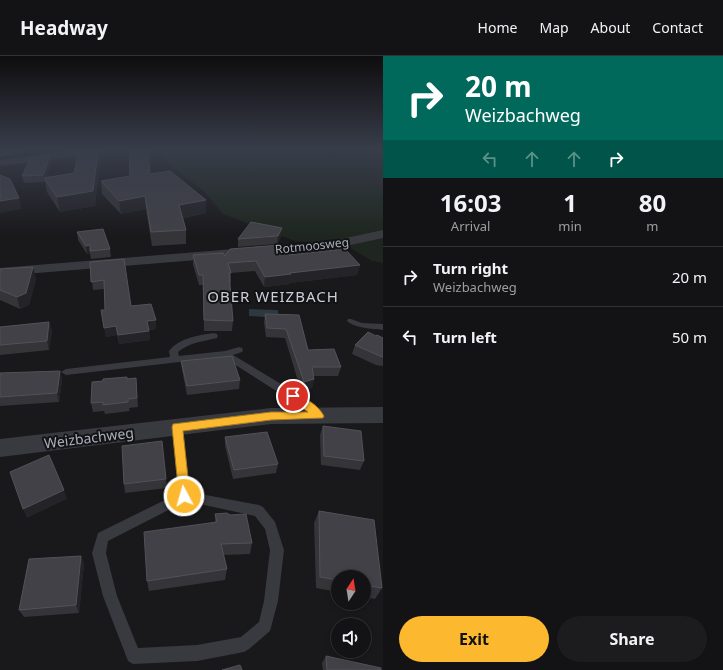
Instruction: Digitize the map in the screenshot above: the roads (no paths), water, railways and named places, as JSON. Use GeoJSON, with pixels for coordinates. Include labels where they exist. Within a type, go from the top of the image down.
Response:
{"type":"FeatureCollection","features":[{"type":"Feature","properties":{"kind":"street","name":"Rotmoosweg"},"geometry":{"type":"LineString","coordinates":[[0,272],[332,245],[383,234]]}},
{"type":"Feature","properties":{"kind":"street","name":"Weizbachweg"},"geometry":{"type":"LineString","coordinates":[[0,448],[271,416],[383,415]]}},
{"type":"Feature","properties":{"kind":"lane"},"geometry":{"type":"LineString","coordinates":[[352,320],[361,325],[383,328]]}},
{"type":"Feature","properties":{"kind":"lane"},"geometry":{"type":"LineString","coordinates":[[175,360],[173,351],[183,343],[200,337],[214,336]]}},
{"type":"Feature","properties":{"kind":"lane"},"geometry":{"type":"LineString","coordinates":[[66,372],[225,354],[239,350]]}},
{"type":"Feature","properties":{"kind":"lane"},"geometry":{"type":"LineString","coordinates":[[225,354],[307,405],[319,416]]}},
{"type":"Feature","properties":{"kind":"lane"},"geometry":{"type":"LineString","coordinates":[[177,427],[184,496]]}},
{"type":"Feature","properties":{"kind":"lane"},"geometry":{"type":"LineString","coordinates":[[184,496],[259,511],[271,526],[277,550],[271,602],[265,626],[244,644],[197,653],[133,656],[110,596],[99,554],[103,537],[184,496]]}},
{"type":"Feature","properties":{"kind":"district","name":"OBER WEIZBACH"},"geometry":{"type":"Point","coordinates":[273,297]}}]}
